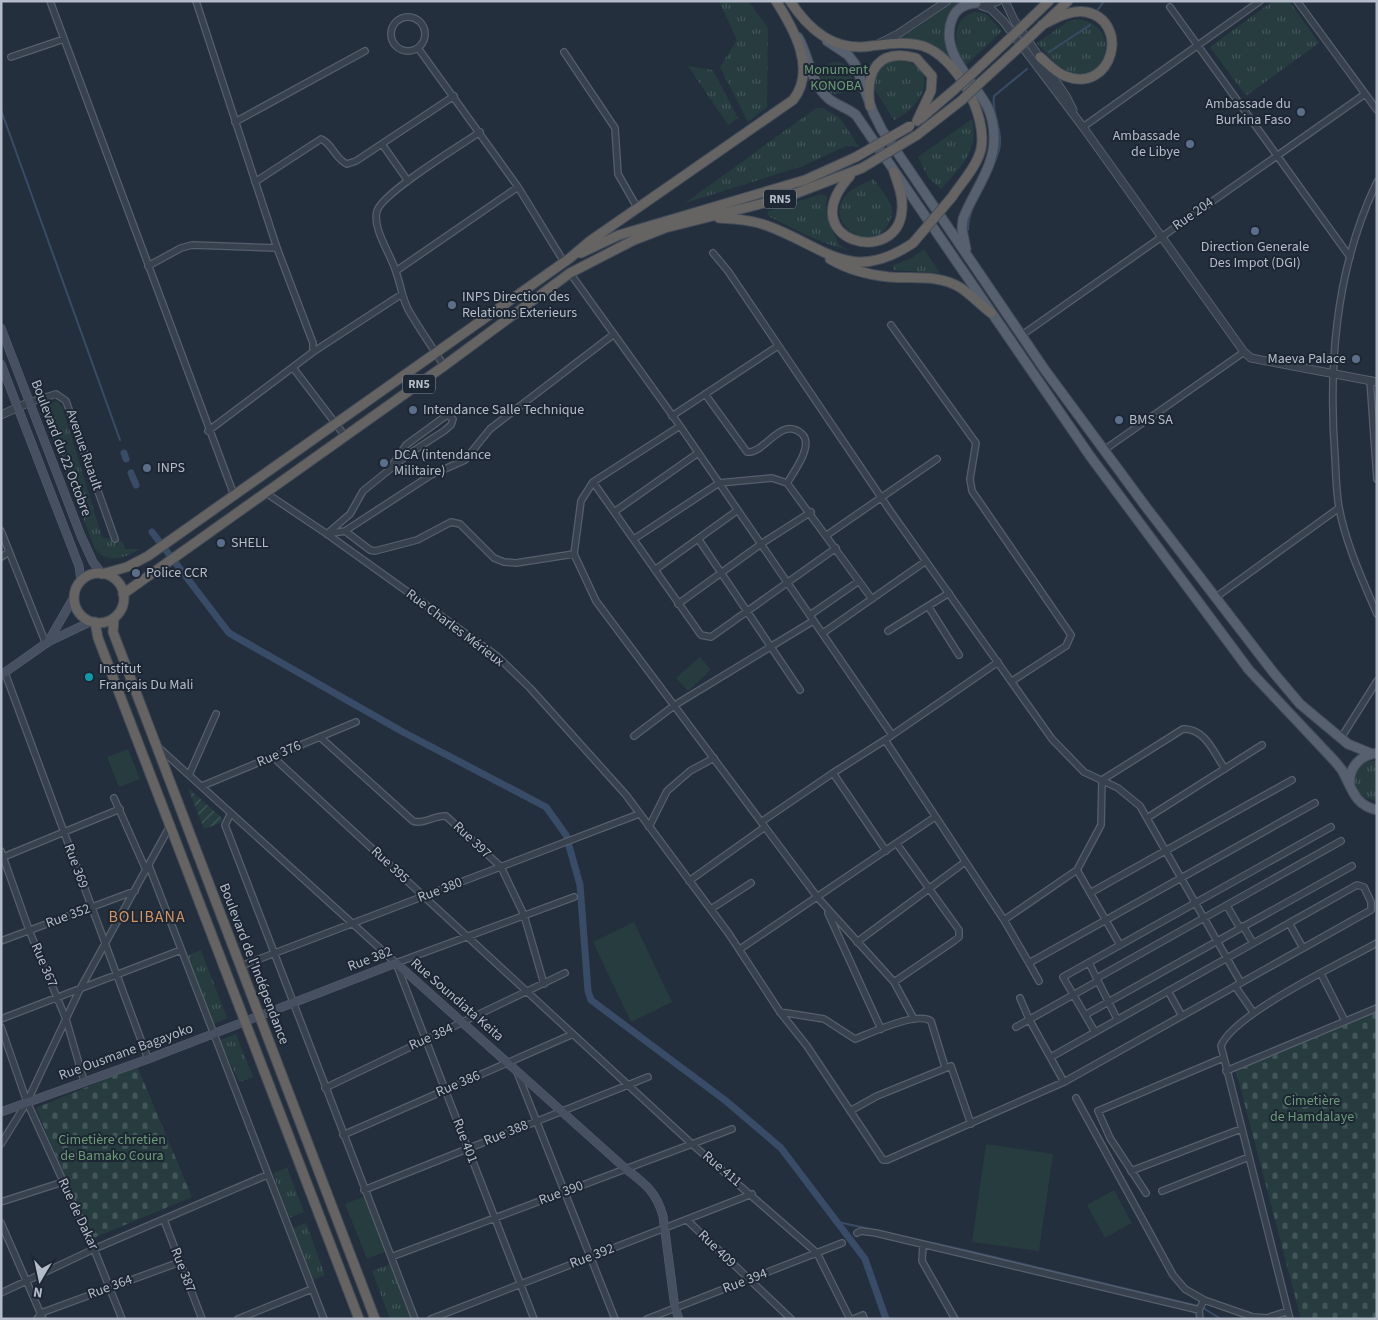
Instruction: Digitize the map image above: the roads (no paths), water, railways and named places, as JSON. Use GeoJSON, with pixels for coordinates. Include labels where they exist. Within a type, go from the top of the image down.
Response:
{"type":"FeatureCollection","features":[{"type":"Feature","properties":{"kind":"highway"},"geometry":{"type":"LineString","coordinates":[[567,260],[590,241],[793,100],[801,90],[803,60],[792,26],[776,1]]}},
{"type":"Feature","properties":{"kind":"highway"},"geometry":{"type":"LineString","coordinates":[[790,1],[817,34],[848,46],[910,43],[934,52],[953,69],[977,107],[983,127],[981,150],[977,161],[952,197],[913,243],[895,255],[876,261],[861,262],[835,257],[814,249]]}},
{"type":"Feature","properties":{"kind":"highway","name":"RN5"},"geometry":{"type":"LineString","coordinates":[[102,574],[127,567],[148,556],[567,260],[619,235],[668,219],[778,190],[856,157],[914,123],[973,73],[1049,1]]}},
{"type":"Feature","properties":{"kind":"highway","name":"RN5"},"geometry":{"type":"LineString","coordinates":[[123,594],[180,552],[266,494],[570,273],[634,240],[665,228],[784,198],[852,174],[917,135],[962,100],[1068,1]]}},
{"type":"Feature","properties":{"kind":"highway"},"geometry":{"type":"LineString","coordinates":[[1040,58],[1063,76],[1081,79],[1096,75],[1105,67],[1111,57],[1113,45],[1106,26],[1096,16],[1086,12],[1067,14],[1042,25]]}},
{"type":"Feature","properties":{"kind":"highway"},"geometry":{"type":"LineString","coordinates":[[870,106],[868,80],[878,64],[896,55],[916,58],[932,76],[931,91],[914,123]]}},
{"type":"Feature","properties":{"kind":"highway"},"geometry":{"type":"LineString","coordinates":[[852,174],[837,194],[834,202],[835,223],[842,233],[854,241],[870,243],[892,232],[899,223],[902,197],[894,172]]}},
{"type":"Feature","properties":{"kind":"highway"},"geometry":{"type":"LineString","coordinates":[[706,218],[751,221],[770,226],[814,249],[837,264],[862,272],[891,277],[921,277],[941,280],[961,288],[990,313]]}},
{"type":"Feature","properties":{"kind":"highway"},"geometry":{"type":"LineString","coordinates":[[102,574],[116,580],[123,594],[122,607],[114,618],[102,623],[92,622],[82,618],[77,610],[74,597],[81,581],[91,575],[102,574]]}},
{"type":"Feature","properties":{"kind":"highway","name":"Boulevard de l'Indépendance"},"geometry":{"type":"LineString","coordinates":[[114,618],[113,632],[375,1319]]}},
{"type":"Feature","properties":{"kind":"highway","name":"Boulevard de l'Indépendance"},"geometry":{"type":"LineString","coordinates":[[92,622],[359,1319]]}},
{"type":"Feature","properties":{"kind":"main road"},"geometry":{"type":"LineString","coordinates":[[972,263],[962,229],[967,210],[991,161],[994,138],[993,122],[988,108],[954,55],[949,40],[949,31],[952,19],[960,8],[977,4]]}},
{"type":"Feature","properties":{"kind":"main road"},"geometry":{"type":"LineString","coordinates":[[792,26],[807,53],[815,82],[830,100],[848,108],[856,115],[990,313],[1090,456],[1209,617],[1249,670],[1330,755],[1342,770],[1357,800],[1366,807],[1377,810]]}},
{"type":"Feature","properties":{"kind":"main road"},"geometry":{"type":"LineString","coordinates":[[817,34],[848,55],[859,74],[870,106],[882,130],[972,263],[1104,450],[1216,597],[1300,704],[1348,744],[1374,753]]}},
{"type":"Feature","properties":{"kind":"main road","name":"Boulevard du 22 Octobre"},"geometry":{"type":"LineString","coordinates":[[1,328],[81,536],[93,562],[102,574]]}},
{"type":"Feature","properties":{"kind":"main road","name":"Boulevard du 22 Octobre"},"geometry":{"type":"LineString","coordinates":[[1,364],[79,566],[81,581]]}},
{"type":"Feature","properties":{"kind":"main road"},"geometry":{"type":"LineString","coordinates":[[47,643],[74,597]]}},
{"type":"Feature","properties":{"kind":"main road"},"geometry":{"type":"LineString","coordinates":[[3,674],[47,643],[92,622]]}},
{"type":"Feature","properties":{"kind":"main road"},"geometry":{"type":"LineString","coordinates":[[1351,790],[1350,779],[1353,768],[1360,759],[1374,753]]}},
{"type":"Feature","properties":{"kind":"main road","name":"Rue 382"},"geometry":{"type":"LineString","coordinates":[[259,1014],[396,962]]}},
{"type":"Feature","properties":{"kind":"main road","name":"Rue Soundiata Keita"},"geometry":{"type":"LineString","coordinates":[[396,962],[563,1113],[652,1190],[660,1202],[677,1319]]}},
{"type":"Feature","properties":{"kind":"main road","name":"Rue Ousmane Bagayoko"},"geometry":{"type":"LineString","coordinates":[[1,1112],[148,1059],[259,1014]]}},
{"type":"Feature","properties":{"kind":"street"},"geometry":{"type":"LineString","coordinates":[[50,1],[208,431],[234,495]]}},
{"type":"Feature","properties":{"kind":"street"},"geometry":{"type":"LineString","coordinates":[[196,1],[277,248],[313,343],[313,352]]}},
{"type":"Feature","properties":{"kind":"street"},"geometry":{"type":"LineString","coordinates":[[872,46],[898,34],[947,1]]}},
{"type":"Feature","properties":{"kind":"street"},"geometry":{"type":"LineString","coordinates":[[977,4],[990,6],[998,1]]}},
{"type":"Feature","properties":{"kind":"street"},"geometry":{"type":"LineString","coordinates":[[1005,1],[1014,20],[1066,96],[1077,119]]}},
{"type":"Feature","properties":{"kind":"street"},"geometry":{"type":"LineString","coordinates":[[1083,127],[1260,1]]}},
{"type":"Feature","properties":{"kind":"street"},"geometry":{"type":"LineString","coordinates":[[1297,1],[1377,110]]}},
{"type":"Feature","properties":{"kind":"street"},"geometry":{"type":"LineString","coordinates":[[977,4],[997,14],[1083,127],[1244,352],[1251,358],[1373,381],[1377,479]]}},
{"type":"Feature","properties":{"kind":"street"},"geometry":{"type":"LineString","coordinates":[[1170,7],[1350,256]]}},
{"type":"Feature","properties":{"kind":"street"},"geometry":{"type":"LineString","coordinates":[[412,17],[422,24],[424,38],[418,48],[407,51],[393,43],[391,30],[399,19],[412,17]]}},
{"type":"Feature","properties":{"kind":"street"},"geometry":{"type":"LineString","coordinates":[[11,57],[64,39]]}},
{"type":"Feature","properties":{"kind":"street"},"geometry":{"type":"LineString","coordinates":[[418,48],[480,132],[567,260]]}},
{"type":"Feature","properties":{"kind":"street"},"geometry":{"type":"LineString","coordinates":[[236,122],[365,51]]}},
{"type":"Feature","properties":{"kind":"street"},"geometry":{"type":"LineString","coordinates":[[564,52],[615,128],[618,174],[638,209]]}},
{"type":"Feature","properties":{"kind":"street","name":"Rue 204"},"geometry":{"type":"LineString","coordinates":[[1022,335],[1364,94]]}},
{"type":"Feature","properties":{"kind":"street"},"geometry":{"type":"LineString","coordinates":[[255,182],[321,139],[325,141],[341,161],[347,164],[356,161],[454,96]]}},
{"type":"Feature","properties":{"kind":"street"},"geometry":{"type":"LineString","coordinates":[[444,366],[409,311],[396,271],[378,227],[377,211],[382,202],[408,181],[480,132]]}},
{"type":"Feature","properties":{"kind":"street"},"geometry":{"type":"LineString","coordinates":[[382,144],[408,181]]}},
{"type":"Feature","properties":{"kind":"street"},"geometry":{"type":"LineString","coordinates":[[1376,611],[1359,571],[1339,508],[1333,425],[1332,372],[1339,314],[1350,256],[1356,234],[1377,182]]}},
{"type":"Feature","properties":{"kind":"street"},"geometry":{"type":"LineString","coordinates":[[396,271],[518,187]]}},
{"type":"Feature","properties":{"kind":"street"},"geometry":{"type":"LineString","coordinates":[[148,266],[181,248],[192,245],[277,248]]}},
{"type":"Feature","properties":{"kind":"street"},"geometry":{"type":"LineString","coordinates":[[713,253],[926,562],[1068,757],[1084,772],[1131,797],[1147,818],[1227,958],[1238,985],[1253,1012]]}},
{"type":"Feature","properties":{"kind":"street"},"geometry":{"type":"LineString","coordinates":[[570,273],[680,426],[892,735]]}},
{"type":"Feature","properties":{"kind":"street"},"geometry":{"type":"LineString","coordinates":[[208,431],[294,369],[313,352],[402,294]]}},
{"type":"Feature","properties":{"kind":"street"},"geometry":{"type":"LineString","coordinates":[[891,325],[976,443],[970,479],[972,491],[1071,635],[1066,646],[1012,681]]}},
{"type":"Feature","properties":{"kind":"street"},"geometry":{"type":"LineString","coordinates":[[327,534],[345,531],[431,476],[465,460],[490,429],[614,334]]}},
{"type":"Feature","properties":{"kind":"street"},"geometry":{"type":"LineString","coordinates":[[672,416],[778,346]]}},
{"type":"Feature","properties":{"kind":"street"},"geometry":{"type":"LineString","coordinates":[[1104,450],[1244,352]]}},
{"type":"Feature","properties":{"kind":"street"},"geometry":{"type":"LineString","coordinates":[[294,369],[345,436]]}},
{"type":"Feature","properties":{"kind":"street","name":"Avenue Ruault"},"geometry":{"type":"LineString","coordinates":[[1,415],[30,402],[56,394],[66,401],[115,539]]}},
{"type":"Feature","properties":{"kind":"street"},"geometry":{"type":"LineString","coordinates":[[705,394],[747,452],[754,451],[782,430],[791,428],[801,432],[806,438],[806,447],[787,483]]}},
{"type":"Feature","properties":{"kind":"street"},"geometry":{"type":"LineString","coordinates":[[327,534],[350,514],[363,491],[444,431],[451,425],[453,419],[447,415],[406,445],[389,470]]}},
{"type":"Feature","properties":{"kind":"street"},"geometry":{"type":"LineString","coordinates":[[680,426],[593,482],[580,501],[574,554],[596,601],[825,908],[894,982],[914,1019]]}},
{"type":"Feature","properties":{"kind":"street"},"geometry":{"type":"LineString","coordinates":[[614,512],[698,453]]}},
{"type":"Feature","properties":{"kind":"street"},"geometry":{"type":"LineString","coordinates":[[827,535],[937,459]]}},
{"type":"Feature","properties":{"kind":"street"},"geometry":{"type":"LineString","coordinates":[[634,539],[719,483],[772,478],[787,483],[827,535],[872,599]]}},
{"type":"Feature","properties":{"kind":"street"},"geometry":{"type":"LineString","coordinates":[[593,482],[656,569],[678,604],[701,635],[706,638],[711,637],[787,581],[836,548]]}},
{"type":"Feature","properties":{"kind":"street","name":"Rue Charles Mérieux"},"geometry":{"type":"LineString","coordinates":[[266,494],[327,534],[497,656],[537,695],[626,795],[740,949],[780,1012],[880,1157],[887,1160],[1064,1082],[1371,910],[1371,902],[1364,887],[1357,885],[1289,923]]}},
{"type":"Feature","properties":{"kind":"street"},"geometry":{"type":"LineString","coordinates":[[1216,597],[1339,508]]}},
{"type":"Feature","properties":{"kind":"street"},"geometry":{"type":"LineString","coordinates":[[656,569],[699,540],[738,510]]}},
{"type":"Feature","properties":{"kind":"street"},"geometry":{"type":"LineString","coordinates":[[678,604],[761,544],[810,512]]}},
{"type":"Feature","properties":{"kind":"street"},"geometry":{"type":"LineString","coordinates":[[345,531],[370,550],[375,551],[417,540],[451,522],[460,524],[494,558],[504,562],[516,563],[574,554]]}},
{"type":"Feature","properties":{"kind":"street"},"geometry":{"type":"LineString","coordinates":[[1,531],[47,643]]}},
{"type":"Feature","properties":{"kind":"street"},"geometry":{"type":"LineString","coordinates":[[699,540],[800,690]]}},
{"type":"Feature","properties":{"kind":"street"},"geometry":{"type":"LineString","coordinates":[[1,557],[9,552]]}},
{"type":"Feature","properties":{"kind":"street"},"geometry":{"type":"LineString","coordinates":[[823,633],[926,562]]}},
{"type":"Feature","properties":{"kind":"street"},"geometry":{"type":"LineString","coordinates":[[634,736],[675,706],[772,646],[812,618],[859,581]]}},
{"type":"Feature","properties":{"kind":"street"},"geometry":{"type":"LineString","coordinates":[[888,631],[949,593]]}},
{"type":"Feature","properties":{"kind":"street"},"geometry":{"type":"LineString","coordinates":[[928,606],[959,655]]}},
{"type":"Feature","properties":{"kind":"street"},"geometry":{"type":"LineString","coordinates":[[689,881],[833,773],[998,662]]}},
{"type":"Feature","properties":{"kind":"street","name":"Rue 369"},"geometry":{"type":"LineString","coordinates":[[3,674],[148,1059]]}},
{"type":"Feature","properties":{"kind":"street"},"geometry":{"type":"LineString","coordinates":[[1341,738],[1377,681]]}},
{"type":"Feature","properties":{"kind":"street"},"geometry":{"type":"LineString","coordinates":[[189,775],[216,714]]}},
{"type":"Feature","properties":{"kind":"street","name":"Rue 376"},"geometry":{"type":"LineString","coordinates":[[202,786],[356,722]]}},
{"type":"Feature","properties":{"kind":"street"},"geometry":{"type":"LineString","coordinates":[[1102,780],[1183,729],[1191,728],[1200,732],[1225,769]]}},
{"type":"Feature","properties":{"kind":"street","name":"Rue 397"},"geometry":{"type":"LineString","coordinates":[[320,737],[413,821],[418,823],[439,815],[446,816],[501,866],[524,915],[544,984]]}},
{"type":"Feature","properties":{"kind":"street"},"geometry":{"type":"LineString","coordinates":[[884,740],[1004,920],[1039,981]]}},
{"type":"Feature","properties":{"kind":"street","name":"Rue Soundiata Keita"},"geometry":{"type":"LineString","coordinates":[[156,745],[396,962]]}},
{"type":"Feature","properties":{"kind":"street"},"geometry":{"type":"LineString","coordinates":[[1147,818],[1262,745]]}},
{"type":"Feature","properties":{"kind":"street","name":"Rue 395"},"geometry":{"type":"LineString","coordinates":[[273,757],[423,896],[468,935],[573,1034]]}},
{"type":"Feature","properties":{"kind":"street"},"geometry":{"type":"LineString","coordinates":[[649,827],[667,790],[690,771],[714,758]]}},
{"type":"Feature","properties":{"kind":"street"},"geometry":{"type":"LineString","coordinates":[[833,773],[886,851]]}},
{"type":"Feature","properties":{"kind":"street"},"geometry":{"type":"LineString","coordinates":[[1004,920],[1077,870],[1100,825],[1102,780]]}},
{"type":"Feature","properties":{"kind":"street"},"geometry":{"type":"LineString","coordinates":[[1090,893],[1292,780]]}},
{"type":"Feature","properties":{"kind":"street"},"geometry":{"type":"LineString","coordinates":[[114,798],[147,868],[181,950],[266,1175],[324,1319]]}},
{"type":"Feature","properties":{"kind":"street"},"geometry":{"type":"LineString","coordinates":[[1029,964],[1315,803]]}},
{"type":"Feature","properties":{"kind":"street"},"geometry":{"type":"LineString","coordinates":[[2,855],[120,809]]}},
{"type":"Feature","properties":{"kind":"street","name":"Boulevard de l'Indépendance"},"geometry":{"type":"LineString","coordinates":[[231,813],[225,825],[415,1319]]}},
{"type":"Feature","properties":{"kind":"street","name":"Rue 380"},"geometry":{"type":"LineString","coordinates":[[241,966],[639,814]]}},
{"type":"Feature","properties":{"kind":"street"},"geometry":{"type":"LineString","coordinates":[[740,949],[935,817]]}},
{"type":"Feature","properties":{"kind":"street"},"geometry":{"type":"LineString","coordinates":[[1,1144],[27,1102],[80,989],[170,826]]}},
{"type":"Feature","properties":{"kind":"street"},"geometry":{"type":"LineString","coordinates":[[1095,1032],[1063,977],[1331,827]]}},
{"type":"Feature","properties":{"kind":"street"},"geometry":{"type":"LineString","coordinates":[[1016,1027],[1341,841]]}},
{"type":"Feature","properties":{"kind":"street"},"geometry":{"type":"LineString","coordinates":[[894,982],[959,937],[959,930],[897,844]]}},
{"type":"Feature","properties":{"kind":"street","name":"Rue 367"},"geometry":{"type":"LineString","coordinates":[[2,855],[29,930],[66,1019],[84,1081]]}},
{"type":"Feature","properties":{"kind":"street"},"geometry":{"type":"LineString","coordinates":[[857,942],[965,862]]}},
{"type":"Feature","properties":{"kind":"street"},"geometry":{"type":"LineString","coordinates":[[1085,1015],[1352,866]]}},
{"type":"Feature","properties":{"kind":"street"},"geometry":{"type":"LineString","coordinates":[[1077,870],[1120,945]]}},
{"type":"Feature","properties":{"kind":"street"},"geometry":{"type":"LineString","coordinates":[[710,909],[751,883]]}},
{"type":"Feature","properties":{"kind":"street","name":"Rue 352"},"geometry":{"type":"LineString","coordinates":[[1,940],[135,890]]}},
{"type":"Feature","properties":{"kind":"street","name":"Rue 382"},"geometry":{"type":"LineString","coordinates":[[396,962],[574,897]]}},
{"type":"Feature","properties":{"kind":"street"},"geometry":{"type":"LineString","coordinates":[[1227,906],[1253,943]]}},
{"type":"Feature","properties":{"kind":"street"},"geometry":{"type":"LineString","coordinates":[[825,908],[881,1029]]}},
{"type":"Feature","properties":{"kind":"street"},"geometry":{"type":"LineString","coordinates":[[1051,1057],[1289,923],[1303,948]]}},
{"type":"Feature","properties":{"kind":"street"},"geometry":{"type":"LineString","coordinates":[[1290,1319],[1221,1046],[1224,1038],[1253,1012],[1377,943]]}},
{"type":"Feature","properties":{"kind":"street"},"geometry":{"type":"LineString","coordinates":[[1,1019],[181,950]]}},
{"type":"Feature","properties":{"kind":"street","name":"Rue 401"},"geometry":{"type":"LineString","coordinates":[[396,962],[534,1319]]}},
{"type":"Feature","properties":{"kind":"street"},"geometry":{"type":"LineString","coordinates":[[1089,963],[1118,1019]]}},
{"type":"Feature","properties":{"kind":"street","name":"Rue 384"},"geometry":{"type":"LineString","coordinates":[[325,1088],[565,973]]}},
{"type":"Feature","properties":{"kind":"street"},"geometry":{"type":"LineString","coordinates":[[1321,974],[1345,1021]]}},
{"type":"Feature","properties":{"kind":"street"},"geometry":{"type":"LineString","coordinates":[[1168,991],[1182,1016]]}},
{"type":"Feature","properties":{"kind":"street"},"geometry":{"type":"LineString","coordinates":[[1020,998],[1029,1019],[1064,1082]]}},
{"type":"Feature","properties":{"kind":"street"},"geometry":{"type":"LineString","coordinates":[[1226,1071],[1377,1008]]}},
{"type":"Feature","properties":{"kind":"street"},"geometry":{"type":"LineString","coordinates":[[780,1012],[824,1019],[855,1038],[914,1019],[924,1018],[931,1021],[946,1067]]}},
{"type":"Feature","properties":{"kind":"street","name":"Rue de Dakar"},"geometry":{"type":"LineString","coordinates":[[1,1026],[27,1102],[94,1249],[122,1319]]}},
{"type":"Feature","properties":{"kind":"street","name":"Rue 386"},"geometry":{"type":"LineString","coordinates":[[343,1135],[445,1089],[512,1065],[573,1034]]}},
{"type":"Feature","properties":{"kind":"street","name":"Rue 411"},"geometry":{"type":"LineString","coordinates":[[573,1034],[693,1144],[818,1253],[851,1319]]}},
{"type":"Feature","properties":{"kind":"street"},"geometry":{"type":"LineString","coordinates":[[1146,1193],[1110,1138],[1098,1111],[1223,1058]]}},
{"type":"Feature","properties":{"kind":"street"},"geometry":{"type":"LineString","coordinates":[[512,1065],[615,1319]]}},
{"type":"Feature","properties":{"kind":"street"},"geometry":{"type":"LineString","coordinates":[[850,1111],[876,1096],[952,1066],[971,1124]]}},
{"type":"Feature","properties":{"kind":"street","name":"Rue 388"},"geometry":{"type":"LineString","coordinates":[[364,1190],[468,1148],[563,1113],[648,1077]]}},
{"type":"Feature","properties":{"kind":"street"},"geometry":{"type":"LineString","coordinates":[[1076,1098],[1173,1275],[1185,1289],[1204,1300],[1252,1317],[1267,1318],[1288,1311]]}},
{"type":"Feature","properties":{"kind":"street"},"geometry":{"type":"LineString","coordinates":[[1131,1171],[1241,1129]]}},
{"type":"Feature","properties":{"kind":"street","name":"Rue 390"},"geometry":{"type":"LineString","coordinates":[[391,1257],[732,1130]]}},
{"type":"Feature","properties":{"kind":"street"},"geometry":{"type":"LineString","coordinates":[[1162,1191],[1249,1157]]}},
{"type":"Feature","properties":{"kind":"street"},"geometry":{"type":"LineString","coordinates":[[1,1293],[94,1249],[266,1175]]}},
{"type":"Feature","properties":{"kind":"street"},"geometry":{"type":"LineString","coordinates":[[1,1202],[63,1182]]}},
{"type":"Feature","properties":{"kind":"street","name":"Rue 392"},"geometry":{"type":"LineString","coordinates":[[431,1319],[752,1194]]}},
{"type":"Feature","properties":{"kind":"street","name":"Rue 387"},"geometry":{"type":"LineString","coordinates":[[164,1220],[202,1319]]}},
{"type":"Feature","properties":{"kind":"street","name":"Rue 409"},"geometry":{"type":"LineString","coordinates":[[687,1220],[791,1319]]}},
{"type":"Feature","properties":{"kind":"street"},"geometry":{"type":"LineString","coordinates":[[1,1222],[27,1281],[40,1317]]}},
{"type":"Feature","properties":{"kind":"street"},"geometry":{"type":"LineString","coordinates":[[857,1232],[876,1234],[1199,1310]]}},
{"type":"Feature","properties":{"kind":"street","name":"Rue 394"},"geometry":{"type":"LineString","coordinates":[[647,1319],[842,1244]]}},
{"type":"Feature","properties":{"kind":"street"},"geometry":{"type":"LineString","coordinates":[[923,1245],[922,1261],[955,1319]]}},
{"type":"Feature","properties":{"kind":"street","name":"Rue 364"},"geometry":{"type":"LineString","coordinates":[[40,1317],[180,1262]]}},
{"type":"Feature","properties":{"kind":"street"},"geometry":{"type":"LineString","coordinates":[[238,1319],[312,1289]]}},
{"type":"Feature","properties":{"kind":"street"},"geometry":{"type":"LineString","coordinates":[[1200,1319],[1199,1310],[1204,1300]]}},
{"type":"Feature","properties":{"kind":"street"},"geometry":{"type":"LineString","coordinates":[[851,1319],[864,1317]]}},
{"type":"Feature","properties":{"kind":"waterway"},"geometry":{"type":"LineString","coordinates":[[1097,11],[1104,1]]}},
{"type":"Feature","properties":{"kind":"waterway"},"geometry":{"type":"LineString","coordinates":[[1049,52],[1090,25]]}},
{"type":"Feature","properties":{"kind":"waterway"},"geometry":{"type":"LineString","coordinates":[[968,230],[972,209],[999,150],[1000,136],[994,109],[994,96],[1027,69]]}},
{"type":"Feature","properties":{"kind":"waterway"},"geometry":{"type":"LineString","coordinates":[[1,110],[120,440]]}},
{"type":"Feature","properties":{"kind":"waterway"},"geometry":{"type":"LineString","coordinates":[[124,453],[126,459]]}},
{"type":"Feature","properties":{"kind":"waterway"},"geometry":{"type":"LineString","coordinates":[[131,473],[136,485]]}},
{"type":"Feature","properties":{"kind":"waterway"},"geometry":{"type":"LineString","coordinates":[[152,532],[229,633],[403,732],[546,807],[566,835],[580,885],[588,991],[591,1000],[726,1101],[781,1148],[865,1259],[886,1319]]}},
{"type":"Feature","properties":{"kind":"waterway"},"geometry":{"type":"LineString","coordinates":[[838,1222],[1198,1306]]}},
{"type":"Feature","properties":{"kind":"waterway"},"geometry":{"type":"LineString","coordinates":[[1203,1308],[1221,1319]]}},
{"type":"Feature","properties":{"kind":"place","name":"Ambassade du Burkina Faso"},"geometry":{"type":"Point","coordinates":[1301,112]}},
{"type":"Feature","properties":{"kind":"place","name":"Ambassade de Libye"},"geometry":{"type":"Point","coordinates":[1190,144]}},
{"type":"Feature","properties":{"kind":"place","name":"Direction Generale Des Impot (DGI)"},"geometry":{"type":"Point","coordinates":[1255,231]}},
{"type":"Feature","properties":{"kind":"place","name":"INPS Direction des Relations Exterieurs"},"geometry":{"type":"Point","coordinates":[452,305]}},
{"type":"Feature","properties":{"kind":"place","name":"Maeva Palace"},"geometry":{"type":"Point","coordinates":[1356,359]}},
{"type":"Feature","properties":{"kind":"place","name":"Intendance Salle Technique"},"geometry":{"type":"Point","coordinates":[413,410]}},
{"type":"Feature","properties":{"kind":"place","name":"BMS SA"},"geometry":{"type":"Point","coordinates":[1119,420]}},
{"type":"Feature","properties":{"kind":"place","name":"DCA (intendance Militaire)"},"geometry":{"type":"Point","coordinates":[384,463]}},
{"type":"Feature","properties":{"kind":"place","name":"INPS"},"geometry":{"type":"Point","coordinates":[147,468]}},
{"type":"Feature","properties":{"kind":"place","name":"SHELL"},"geometry":{"type":"Point","coordinates":[221,543]}},
{"type":"Feature","properties":{"kind":"place","name":"Police CCR"},"geometry":{"type":"Point","coordinates":[136,573]}},
{"type":"Feature","properties":{"kind":"place","name":"Institut Français Du Mali"},"geometry":{"type":"Point","coordinates":[89,677]}},
{"type":"Feature","properties":{"kind":"district","name":"BOLIBANA"},"geometry":{"type":"Point","coordinates":[147,917]}},
{"type":"Feature","properties":{"kind":"park label","name":"Monument KONOBA"},"geometry":{"type":"Point","coordinates":[836,78]}},
{"type":"Feature","properties":{"kind":"park label","name":"Cimetière de Hamdalaye"},"geometry":{"type":"Point","coordinates":[1312,1110]}},
{"type":"Feature","properties":{"kind":"park label","name":"Cimetière chretien de Bamako Coura"},"geometry":{"type":"Point","coordinates":[112,1148]}}]}
